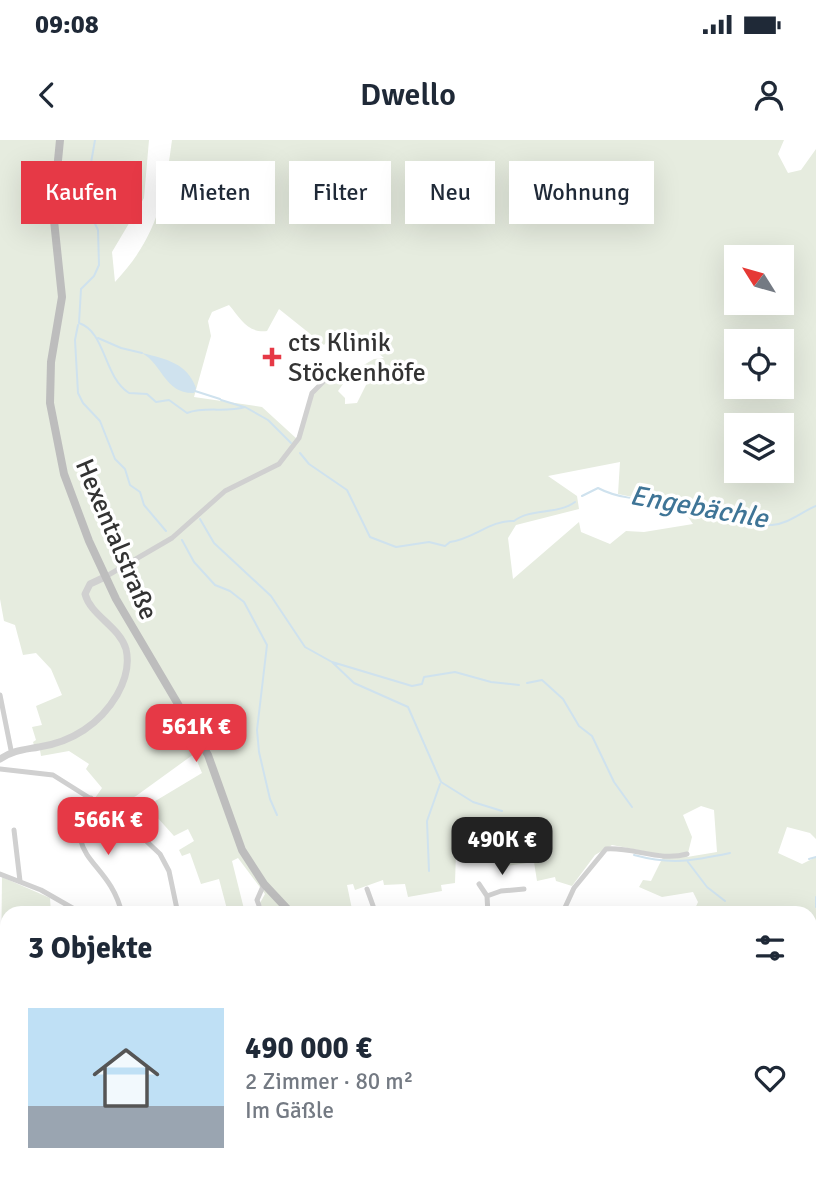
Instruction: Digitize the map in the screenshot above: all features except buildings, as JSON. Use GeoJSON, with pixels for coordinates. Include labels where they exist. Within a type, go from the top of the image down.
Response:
{"type":"FeatureCollection","features":[{"type":"Feature","properties":{"kind":"main road","name":"Hexentalstraße"},"geometry":{"type":"LineString","coordinates":[[60,140],[53,211],[62,297],[51,362],[50,403],[64,474],[105,577],[141,647],[199,737],[242,850],[264,884],[285,906]]}},
{"type":"Feature","properties":{"kind":"street"},"geometry":{"type":"LineString","coordinates":[[5,755],[74,737],[104,714],[121,687],[127,671],[126,650],[116,634],[91,607],[85,594],[90,584],[172,538],[226,491],[279,464],[299,438],[312,393],[324,381],[352,370]]}},
{"type":"Feature","properties":{"kind":"street"},"geometry":{"type":"LineString","coordinates":[[0,695],[5,755],[11,771]]}},
{"type":"Feature","properties":{"kind":"street"},"geometry":{"type":"LineString","coordinates":[[0,769],[53,775],[123,820],[160,854],[169,871],[176,906]]}},
{"type":"Feature","properties":{"kind":"street"},"geometry":{"type":"LineString","coordinates":[[91,798],[81,816],[79,842],[82,850],[111,884],[119,906]]}},
{"type":"Feature","properties":{"kind":"street"},"geometry":{"type":"LineString","coordinates":[[14,830],[20,881]]}},
{"type":"Feature","properties":{"kind":"street"},"geometry":{"type":"LineString","coordinates":[[567,906],[573,888],[606,849],[629,849],[672,858],[687,854]]}},
{"type":"Feature","properties":{"kind":"street"},"geometry":{"type":"LineString","coordinates":[[0,874],[20,881],[68,906]]}},
{"type":"Feature","properties":{"kind":"street"},"geometry":{"type":"LineString","coordinates":[[259,906],[257,900],[264,884]]}},
{"type":"Feature","properties":{"kind":"street"},"geometry":{"type":"LineString","coordinates":[[479,884],[487,896],[488,906]]}},
{"type":"Feature","properties":{"kind":"street"},"geometry":{"type":"LineString","coordinates":[[367,889],[373,906]]}},
{"type":"Feature","properties":{"kind":"street"},"geometry":{"type":"LineString","coordinates":[[487,896],[501,891],[524,889]]}},
{"type":"Feature","properties":{"kind":"shaded area"},"geometry":{"type":"Polygon","coordinates":[[[0,140],[149,140],[142,201],[142,161],[21,161],[21,224],[129,224],[112,252],[115,282],[140,249],[156,217],[156,224],[275,224],[275,161],[169,161],[172,140],[784,140],[778,154],[788,173],[801,170],[816,149],[816,839],[810,833],[787,827],[778,853],[802,864],[816,857],[816,906],[696,906],[698,902],[693,892],[662,897],[639,887],[643,880],[651,881],[664,855],[612,845],[595,855],[572,886],[556,881],[555,877],[537,881],[534,862],[500,867],[499,851],[456,852],[455,883],[441,885],[442,891],[408,897],[405,884],[384,885],[383,880],[355,890],[353,884],[347,885],[351,906],[262,906],[260,903],[265,894],[238,858],[232,861],[243,906],[226,906],[219,879],[201,884],[190,853],[182,856],[179,850],[194,841],[188,829],[174,836],[147,806],[202,773],[194,754],[136,796],[112,809],[95,798],[102,788],[86,769],[89,764],[69,751],[41,756],[39,744],[34,745],[36,740],[32,727],[42,725],[36,706],[62,695],[51,669],[36,653],[23,655],[15,625],[4,621],[0,599],[0,140]],[[229,305],[212,312],[208,321],[211,336],[194,397],[262,407],[297,439],[312,393],[335,376],[343,384],[338,391],[345,398],[345,404],[357,403],[368,381],[355,370],[374,359],[384,358],[365,342],[354,341],[335,332],[324,345],[279,309],[267,331],[254,330],[241,320],[229,305]],[[620,462],[548,476],[577,496],[579,509],[516,525],[508,538],[513,579],[579,522],[581,532],[610,544],[626,531],[644,532],[693,524],[681,507],[618,494],[620,462]],[[701,806],[683,815],[692,837],[687,857],[717,852],[714,810],[701,806]]]}},
{"type":"Feature","properties":{"kind":"shaded area"},"geometry":{"type":"Polygon","coordinates":[[[2,877],[50,898],[51,906],[2,906],[2,877]]]}},
{"type":"Feature","properties":{"kind":"water"},"geometry":{"type":"Polygon","coordinates":[[[142,353],[175,363],[192,380],[196,388],[194,393],[184,392],[170,384],[142,353]]]}},
{"type":"Feature","properties":{"kind":"waterway","name":"Engebächle"},"geometry":{"type":"LineString","coordinates":[[95,140],[88,180],[93,191],[89,211],[98,230],[99,265],[94,276],[81,289],[79,323],[95,335],[114,376],[129,393],[147,394],[156,402],[169,400],[187,413],[245,407],[268,420],[291,443]]}},
{"type":"Feature","properties":{"kind":"waterway"},"geometry":{"type":"LineString","coordinates":[[78,325],[75,340],[78,393],[83,403],[100,421],[115,459],[125,469],[130,485],[140,492],[144,505],[166,531]]}},
{"type":"Feature","properties":{"kind":"waterway"},"geometry":{"type":"LineString","coordinates":[[98,338],[142,353]]}},
{"type":"Feature","properties":{"kind":"waterway"},"geometry":{"type":"LineString","coordinates":[[195,391],[220,399]]}},
{"type":"Feature","properties":{"kind":"waterway"},"geometry":{"type":"LineString","coordinates":[[221,400],[244,407]]}},
{"type":"Feature","properties":{"kind":"waterway","name":"Engebächle"},"geometry":{"type":"LineString","coordinates":[[300,453],[309,464],[347,490],[370,537],[396,547],[429,542],[445,546],[497,523],[560,509],[575,502]]}},
{"type":"Feature","properties":{"kind":"waterway","name":"Engebächle"},"geometry":{"type":"LineString","coordinates":[[582,496],[598,488],[623,497],[692,503],[763,525],[784,522],[816,506]]}},
{"type":"Feature","properties":{"kind":"waterway"},"geometry":{"type":"LineString","coordinates":[[200,519],[214,543],[271,596],[305,647],[332,662],[354,683],[408,707],[441,782],[473,802],[502,811]]}},
{"type":"Feature","properties":{"kind":"waterway"},"geometry":{"type":"LineString","coordinates":[[182,540],[194,562],[215,585],[230,591],[244,602],[267,645],[257,730],[259,752],[270,799],[277,815]]}},
{"type":"Feature","properties":{"kind":"waterway"},"geometry":{"type":"LineString","coordinates":[[332,662],[412,686],[422,684],[424,677],[455,672],[491,682],[519,685]]}},
{"type":"Feature","properties":{"kind":"waterway"},"geometry":{"type":"LineString","coordinates":[[527,683],[542,680],[563,699],[579,726],[592,736],[614,782],[632,807]]}},
{"type":"Feature","properties":{"kind":"waterway"},"geometry":{"type":"LineString","coordinates":[[429,871],[427,821],[440,784]]}},
{"type":"Feature","properties":{"kind":"waterway"},"geometry":{"type":"LineString","coordinates":[[634,855],[682,861],[730,853]]}},
{"type":"Feature","properties":{"kind":"waterway"},"geometry":{"type":"LineString","coordinates":[[809,859],[816,857]]}},
{"type":"Feature","properties":{"kind":"waterway"},"geometry":{"type":"LineString","coordinates":[[688,862],[707,887],[725,901]]}},
{"type":"Feature","properties":{"kind":"waterway"},"geometry":{"type":"LineString","coordinates":[[816,897],[816,906]]}},
{"type":"Feature","properties":{"kind":"place","name":"cts Klinik Stöckenhöfe"},"geometry":{"type":"Point","coordinates":[272,357]}}]}
